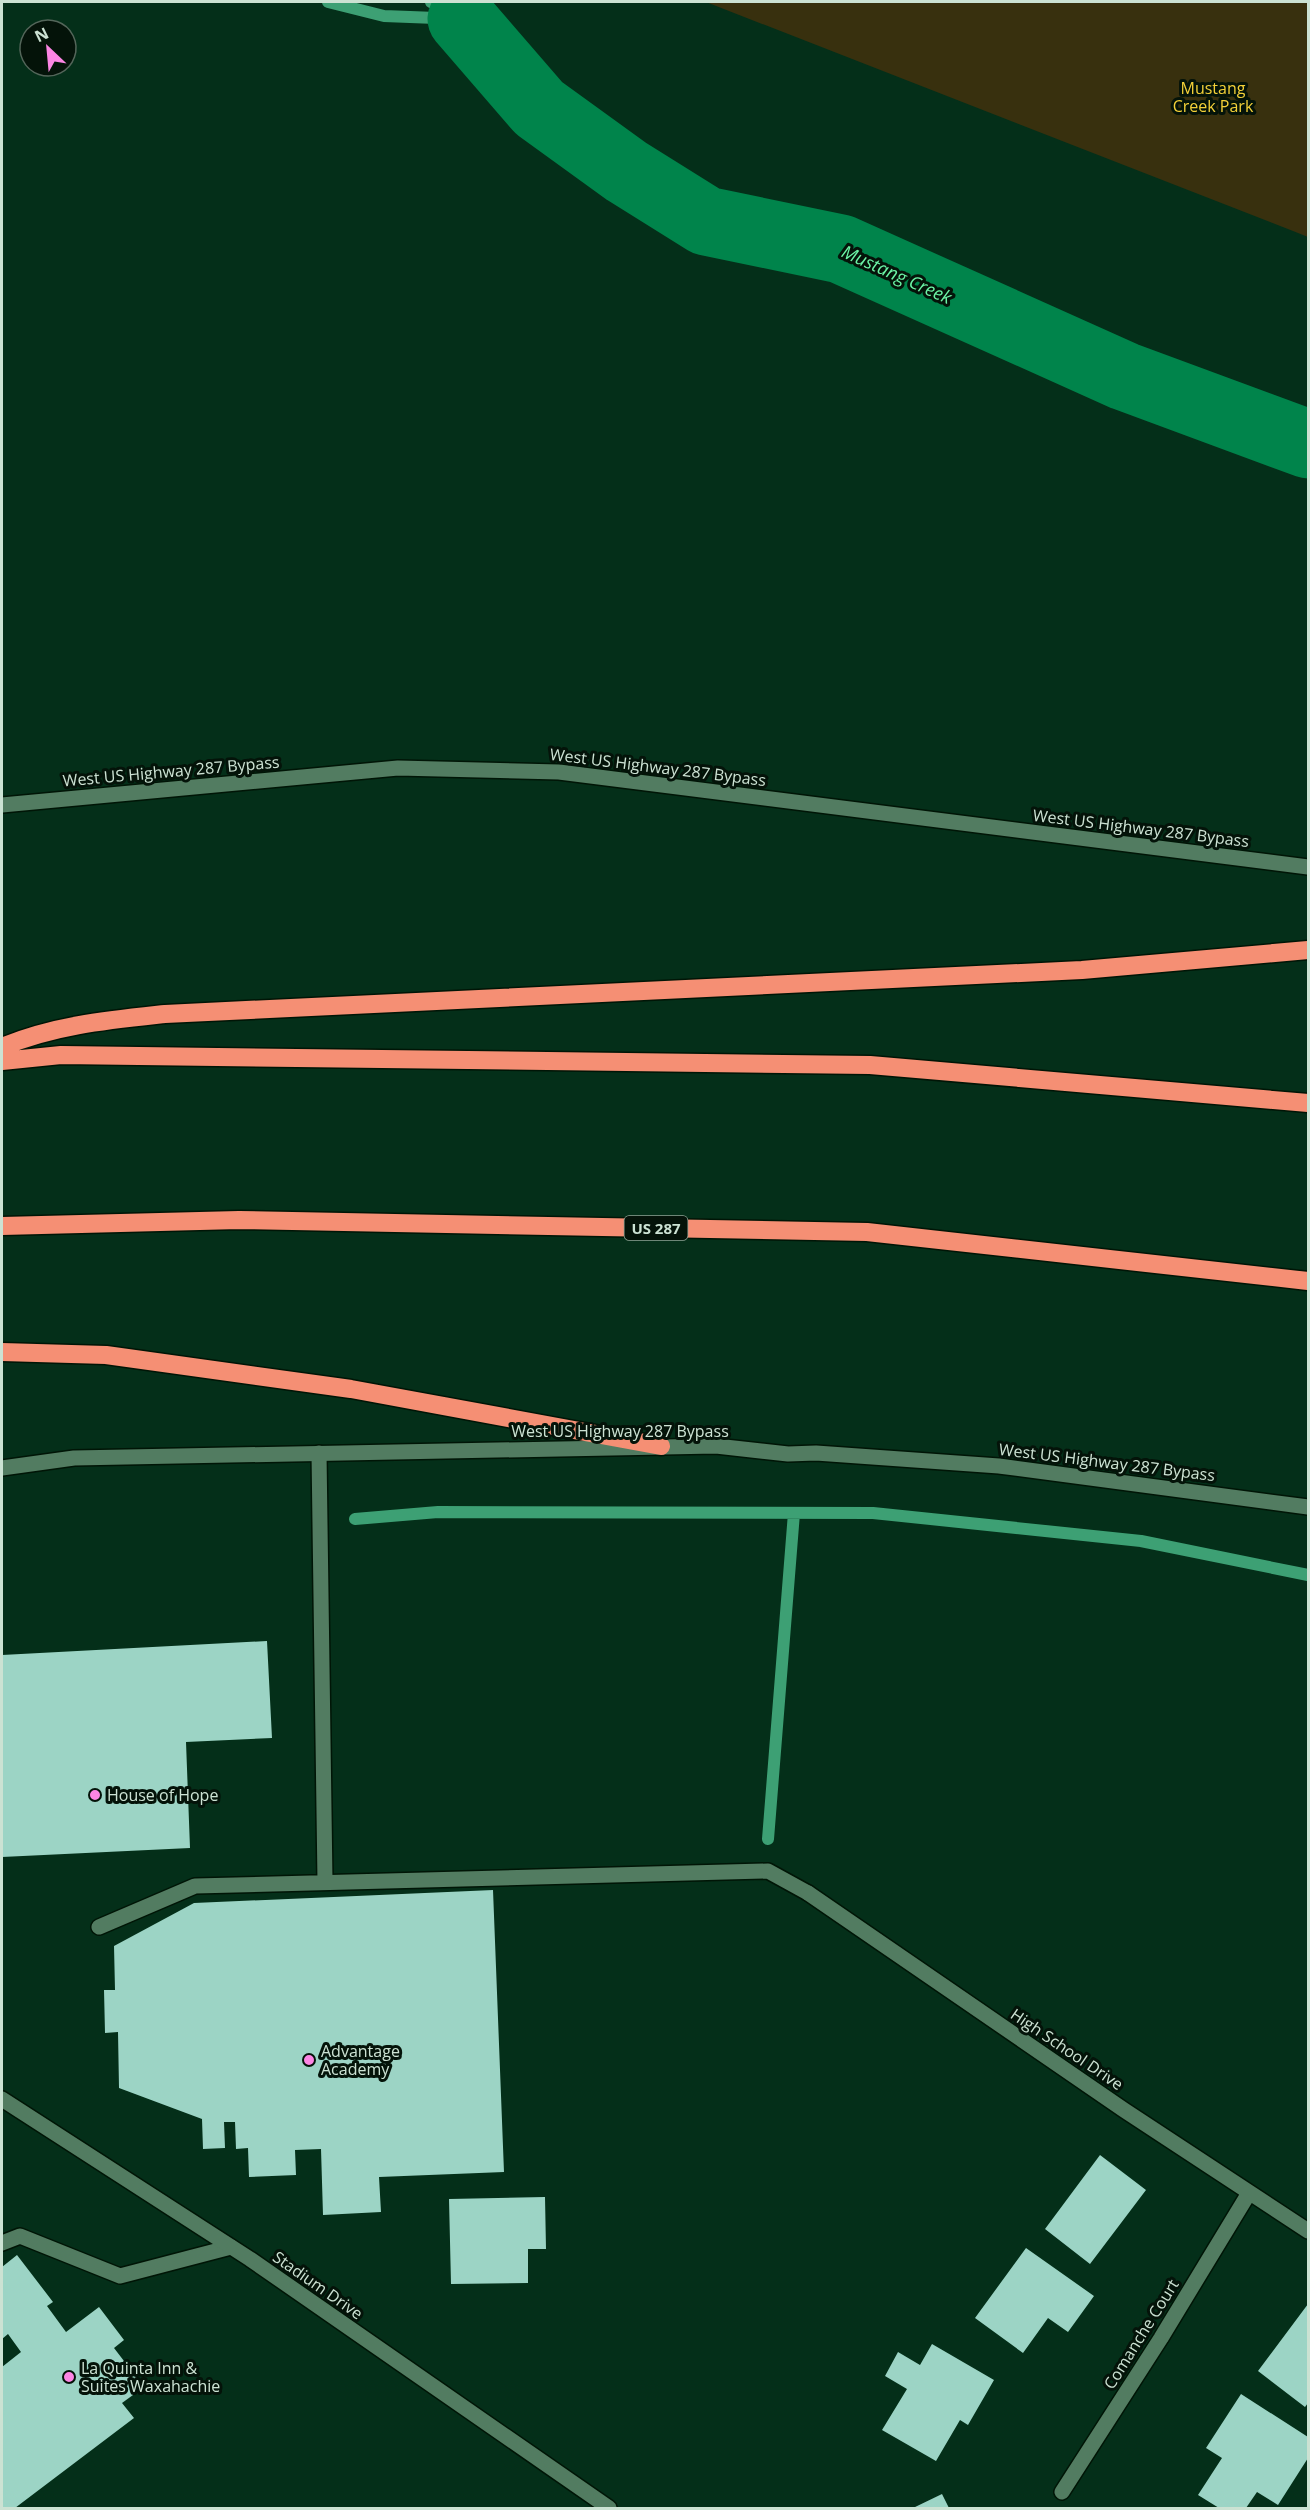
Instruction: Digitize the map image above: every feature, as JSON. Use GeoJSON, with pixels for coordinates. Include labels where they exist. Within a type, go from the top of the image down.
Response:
{"type":"FeatureCollection","features":[{"type":"Feature","properties":{"kind":"highway"},"geometry":{"type":"LineString","coordinates":[[2,1047],[34,1034],[86,1022],[165,1014],[1082,970],[1308,950]]}},
{"type":"Feature","properties":{"kind":"highway"},"geometry":{"type":"LineString","coordinates":[[2,1061],[61,1055],[870,1065],[1308,1103]]}},
{"type":"Feature","properties":{"kind":"highway","name":"US 287"},"geometry":{"type":"LineString","coordinates":[[2,1226],[239,1220],[867,1232],[1236,1271],[1308,1281]]}},
{"type":"Feature","properties":{"kind":"highway"},"geometry":{"type":"LineString","coordinates":[[2,1352],[106,1356],[351,1389],[662,1446]]}},
{"type":"Feature","properties":{"kind":"main road","name":"West US Highway 287 Bypass"},"geometry":{"type":"LineString","coordinates":[[2,805],[398,768],[559,772],[1308,867]]}},
{"type":"Feature","properties":{"kind":"main road","name":"West US Highway 287 Bypass"},"geometry":{"type":"LineString","coordinates":[[2,1468],[74,1458],[716,1446],[788,1454],[816,1453],[999,1466],[1308,1507]]}},
{"type":"Feature","properties":{"kind":"main road"},"geometry":{"type":"LineString","coordinates":[[319,1453],[325,1882]]}},
{"type":"Feature","properties":{"kind":"main road","name":"High School Drive"},"geometry":{"type":"LineString","coordinates":[[99,1927],[195,1886],[768,1871],[808,1893],[1308,2231]]}},
{"type":"Feature","properties":{"kind":"main road","name":"Stadium Drive"},"geometry":{"type":"LineString","coordinates":[[2,2099],[231,2247],[609,2508]]}},
{"type":"Feature","properties":{"kind":"main road","name":"Comanche Court"},"geometry":{"type":"LineString","coordinates":[[1062,2492],[1161,2338],[1249,2193]]}},
{"type":"Feature","properties":{"kind":"main road"},"geometry":{"type":"LineString","coordinates":[[2,2243],[20,2236],[120,2276],[231,2247]]}},
{"type":"Feature","properties":{"kind":"green space","name":"Mustang Creek Park"},"geometry":{"type":"Polygon","coordinates":[[[706,2],[1308,2],[1308,237],[1293,231],[706,2]]]}},
{"type":"Feature","properties":{"kind":"building","name":"House of Hope"},"geometry":{"type":"Polygon","coordinates":[[[267,1641],[272,1738],[186,1742],[190,1848],[2,1857],[2,1655],[267,1641]]]}},
{"type":"Feature","properties":{"kind":"building","name":"Advantage Academy"},"geometry":{"type":"Polygon","coordinates":[[[493,1890],[504,2172],[379,2177],[381,2212],[323,2215],[321,2149],[295,2150],[296,2175],[249,2177],[248,2148],[236,2149],[235,2122],[224,2122],[225,2148],[203,2149],[202,2119],[119,2088],[118,2032],[105,2033],[104,1990],[115,1990],[114,1946],[194,1903],[493,1890]]]}},
{"type":"Feature","properties":{"kind":"building"},"geometry":{"type":"Polygon","coordinates":[[[1100,2155],[1146,2190],[1090,2264],[1045,2229],[1100,2155]]]}},
{"type":"Feature","properties":{"kind":"building"},"geometry":{"type":"Polygon","coordinates":[[[545,2197],[546,2249],[528,2249],[528,2283],[451,2284],[449,2199],[545,2197]]]}},
{"type":"Feature","properties":{"kind":"building"},"geometry":{"type":"Polygon","coordinates":[[[1026,2248],[1094,2296],[1068,2332],[1048,2318],[1023,2353],[975,2318],[1026,2248]]]}},
{"type":"Feature","properties":{"kind":"building","name":"La Quinta Inn & Suites Waxahachie"},"geometry":{"type":"Polygon","coordinates":[[[17,2255],[53,2302],[47,2306],[66,2332],[99,2307],[124,2340],[114,2348],[144,2387],[122,2403],[134,2418],[15,2508],[2,2508],[2,2367],[21,2352],[8,2334],[2,2339],[2,2267],[17,2255]]]}},
{"type":"Feature","properties":{"kind":"building"},"geometry":{"type":"Polygon","coordinates":[[[1308,2304],[1308,2403],[1305,2407],[1258,2371],[1308,2304]]]}},
{"type":"Feature","properties":{"kind":"building"},"geometry":{"type":"Polygon","coordinates":[[[932,2344],[994,2380],[968,2425],[960,2420],[936,2461],[882,2430],[907,2389],[885,2376],[898,2352],[920,2365],[932,2344]]]}},
{"type":"Feature","properties":{"kind":"building"},"geometry":{"type":"Polygon","coordinates":[[[1241,2394],[1308,2437],[1308,2458],[1278,2505],[1257,2492],[1246,2508],[1219,2508],[1198,2495],[1222,2458],[1206,2448],[1241,2394]]]}},
{"type":"Feature","properties":{"kind":"building"},"geometry":{"type":"Polygon","coordinates":[[[942,2494],[949,2508],[913,2508],[942,2494]]]}},
{"type":"Feature","properties":{"kind":"waterway"},"geometry":{"type":"LineString","coordinates":[[328,2],[384,16],[462,19]]}},
{"type":"Feature","properties":{"kind":"waterway","name":"Mustang Creek"},"geometry":{"type":"LineString","coordinates":[[431,2],[458,17]]}},
{"type":"Feature","properties":{"kind":"waterway","name":"Mustang Creek"},"geometry":{"type":"LineString","coordinates":[[462,19],[539,108],[626,171],[706,221],[841,249],[1124,376],[1308,444]]}},
{"type":"Feature","properties":{"kind":"waterway"},"geometry":{"type":"LineString","coordinates":[[355,1519],[438,1512],[873,1513],[1141,1541],[1308,1575]]}},
{"type":"Feature","properties":{"kind":"waterway"},"geometry":{"type":"LineString","coordinates":[[768,1839],[794,1513]]}},
{"type":"Feature","properties":{"kind":"place","name":"House of Hope"},"geometry":{"type":"Point","coordinates":[95,1795]}},
{"type":"Feature","properties":{"kind":"place","name":"Advantage Academy"},"geometry":{"type":"Point","coordinates":[309,2060]}},
{"type":"Feature","properties":{"kind":"place","name":"La Quinta Inn & Suites Waxahachie"},"geometry":{"type":"Point","coordinates":[69,2377]}}]}
